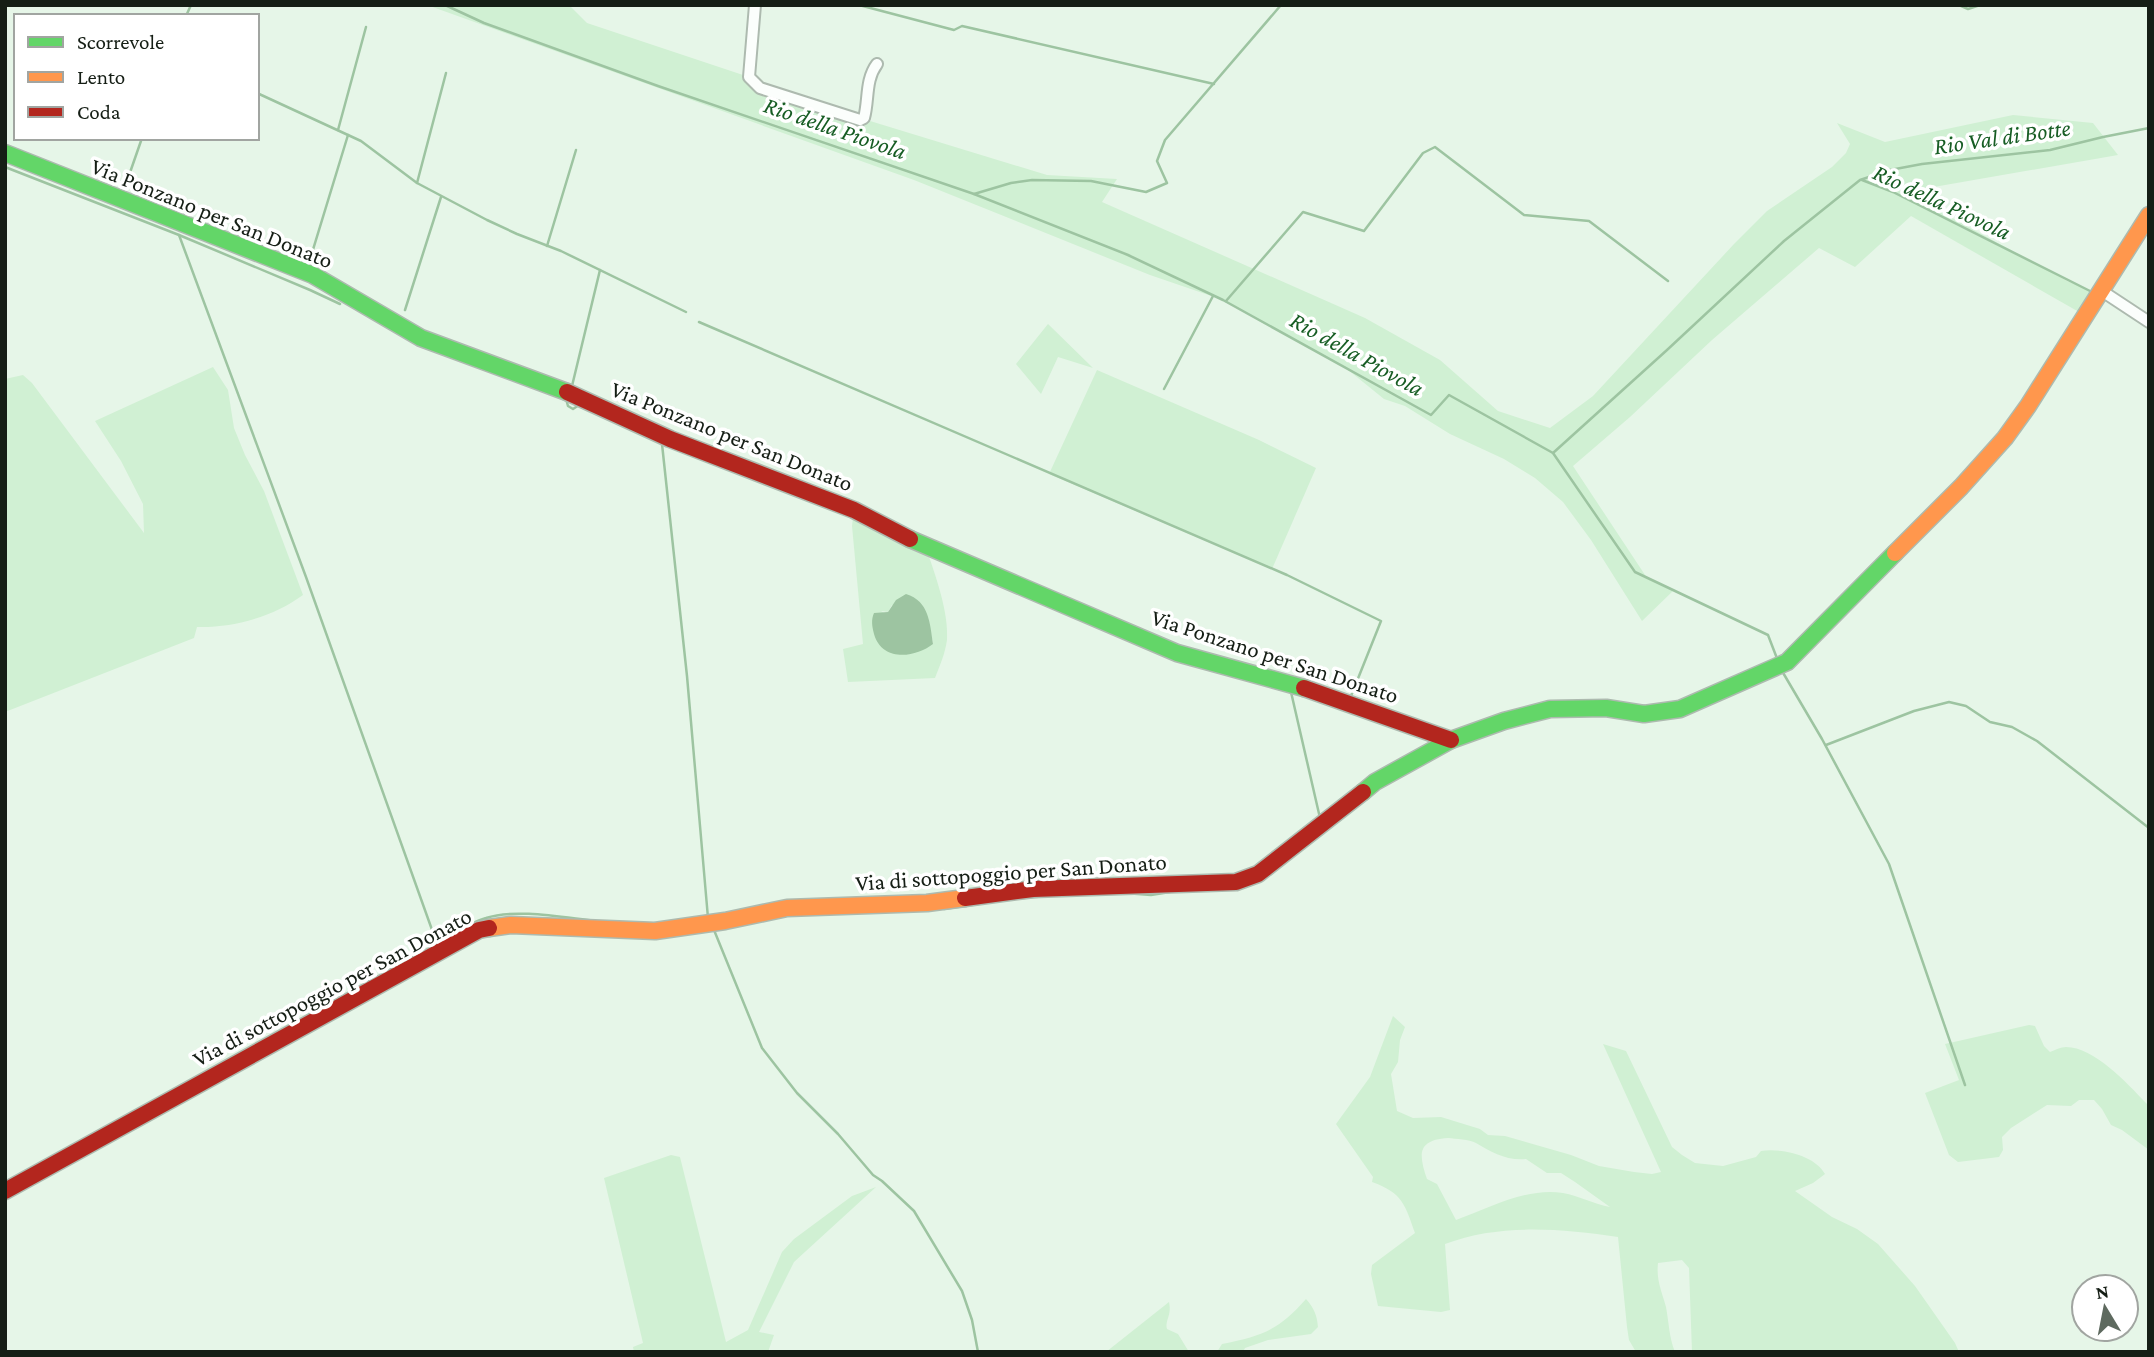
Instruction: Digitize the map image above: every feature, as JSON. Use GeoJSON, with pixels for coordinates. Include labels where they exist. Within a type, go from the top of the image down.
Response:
{"type":"FeatureCollection","features":[{"type":"Feature","properties":{"kind":"street"},"geometry":{"type":"LineString","coordinates":[[755,5],[748,77],[760,88],[860,120],[864,118],[871,73],[877,64]]}},
{"type":"Feature","properties":{"kind":"street","name":"Via Ponzano per San Donato"},"geometry":{"type":"LineString","coordinates":[[5,153],[307,272],[421,338],[549,384],[670,439],[854,510],[923,546],[1177,653],[1294,684],[1451,740]]}},
{"type":"Feature","properties":{"kind":"street","name":"Via di sottopoggio per San Donato"},"geometry":{"type":"LineString","coordinates":[[5,1191],[479,930],[511,925],[655,931],[787,908],[928,903],[1033,889],[1236,883],[1258,874],[1375,782],[1451,740],[1504,721],[1549,709],[1606,708],[1644,714],[1680,709],[1780,666],[1961,487],[2005,438],[2149,215]]}},
{"type":"Feature","properties":{"kind":"street"},"geometry":{"type":"LineString","coordinates":[[2099,296],[2149,322]]}},
{"type":"Feature","properties":{"kind":"shaded area"},"geometry":{"type":"Polygon","coordinates":[[[427,5],[569,5],[587,23],[749,77],[857,117],[1047,175],[1117,179],[1102,202],[1365,318],[1440,360],[1498,411],[1550,428],[1593,396],[1767,211],[1832,167],[1846,153],[1850,144],[1837,123],[1885,142],[2013,115],[2093,123],[2118,155],[1905,192],[2067,281],[2100,294],[2086,316],[1911,216],[1855,267],[1819,248],[1712,340],[1573,466],[1647,578],[1674,590],[1642,621],[1591,540],[1563,502],[1535,478],[1504,459],[1450,434],[1405,406],[1384,399],[1342,365],[1223,300],[1150,275],[914,180],[427,5]]]}},
{"type":"Feature","properties":{"kind":"shaded area"},"geometry":{"type":"Polygon","coordinates":[[[1048,324],[1093,368],[1058,357],[1041,394],[1016,364],[1048,324]]]}},
{"type":"Feature","properties":{"kind":"shaded area"},"geometry":{"type":"Polygon","coordinates":[[[213,367],[228,390],[234,428],[264,491],[303,595],[252,620],[225,626],[197,627],[194,638],[5,712],[5,379],[23,375],[32,383],[144,533],[143,504],[121,461],[95,421],[213,367]]]}},
{"type":"Feature","properties":{"kind":"shaded area"},"geometry":{"type":"Polygon","coordinates":[[[1097,370],[1259,440],[1316,468],[1272,569],[1049,474],[1097,370]]]}},
{"type":"Feature","properties":{"kind":"shaded area"},"geometry":{"type":"Polygon","coordinates":[[[854,510],[926,548],[941,593],[947,629],[945,650],[935,678],[848,682],[843,649],[863,644],[852,526],[854,510]],[[892,605],[888,612],[881,611],[933,644],[928,617],[892,605]]]}},
{"type":"Feature","properties":{"kind":"shaded area"},"geometry":{"type":"Polygon","coordinates":[[[906,594],[914,597],[924,607],[933,644],[917,652],[900,655],[891,653],[878,643],[872,621],[874,613],[888,612],[896,600],[906,594]]]}},
{"type":"Feature","properties":{"kind":"shaded area"},"geometry":{"type":"Polygon","coordinates":[[[1393,1016],[1405,1027],[1400,1040],[1398,1062],[1391,1074],[1397,1111],[1413,1118],[1441,1117],[1480,1129],[1488,1135],[1505,1136],[1599,1166],[1652,1174],[1661,1172],[1603,1044],[1626,1051],[1672,1147],[1695,1163],[1723,1166],[1756,1157],[1761,1151],[1778,1151],[1797,1154],[1820,1167],[1825,1174],[1795,1191],[1878,1244],[1915,1286],[1959,1352],[1692,1352],[1689,1268],[1682,1260],[1658,1263],[1659,1280],[1675,1352],[1636,1352],[1629,1340],[1618,1237],[1553,1230],[1509,1230],[1466,1237],[1445,1244],[1450,1310],[1441,1312],[1378,1306],[1371,1274],[1372,1265],[1415,1233],[1401,1201],[1390,1191],[1372,1182],[1373,1177],[1336,1124],[1370,1077],[1393,1016]],[[1448,1138],[1426,1145],[1422,1162],[1427,1179],[1437,1184],[1456,1220],[1508,1200],[1536,1193],[1563,1193],[1610,1207],[1561,1173],[1547,1173],[1526,1159],[1506,1157],[1473,1142],[1448,1138]]]}},
{"type":"Feature","properties":{"kind":"shaded area"},"geometry":{"type":"Polygon","coordinates":[[[2029,1025],[2035,1026],[2044,1046],[2050,1052],[2066,1047],[2088,1053],[2129,1085],[2149,1106],[2149,1150],[2111,1125],[2094,1100],[2079,1100],[2071,1106],[2047,1105],[2011,1128],[2002,1137],[2003,1150],[1999,1157],[1958,1162],[1949,1155],[1925,1093],[1959,1080],[1945,1044],[2029,1025]]]}},
{"type":"Feature","properties":{"kind":"shaded area"},"geometry":{"type":"Polygon","coordinates":[[[671,1155],[680,1157],[726,1342],[748,1330],[782,1252],[794,1239],[852,1196],[876,1187],[794,1262],[759,1332],[774,1335],[768,1352],[634,1352],[633,1347],[643,1343],[604,1178],[671,1155]]]}},
{"type":"Feature","properties":{"kind":"shaded area"},"geometry":{"type":"Polygon","coordinates":[[[1306,1299],[1315,1312],[1318,1323],[1318,1327],[1311,1334],[1268,1340],[1245,1348],[1243,1352],[1217,1352],[1222,1344],[1248,1338],[1278,1325],[1306,1299]]]}},
{"type":"Feature","properties":{"kind":"shaded area"},"geometry":{"type":"Polygon","coordinates":[[[1169,1302],[1167,1329],[1178,1334],[1189,1352],[1106,1352],[1169,1302]]]}},
{"type":"Feature","properties":{"kind":"waterway"},"geometry":{"type":"LineString","coordinates":[[187,14],[191,5]]}},
{"type":"Feature","properties":{"kind":"waterway","name":"Rio della Piovola"},"geometry":{"type":"LineString","coordinates":[[445,5],[484,23],[658,86],[974,194],[1128,255],[1223,300],[1431,415],[1449,395],[1553,453],[1635,572],[1768,635],[1778,661]]}},
{"type":"Feature","properties":{"kind":"waterway"},"geometry":{"type":"LineString","coordinates":[[859,5],[954,30],[962,26],[1214,84]]}},
{"type":"Feature","properties":{"kind":"waterway"},"geometry":{"type":"LineString","coordinates":[[974,194],[1032,180],[1091,181],[1146,192],[1167,183],[1157,161],[1165,140],[1281,5]]}},
{"type":"Feature","properties":{"kind":"waterway"},"geometry":{"type":"LineString","coordinates":[[1959,5],[1968,9],[1980,5]]}},
{"type":"Feature","properties":{"kind":"waterway"},"geometry":{"type":"LineString","coordinates":[[338,130],[366,27]]}},
{"type":"Feature","properties":{"kind":"waterway"},"geometry":{"type":"LineString","coordinates":[[417,183],[446,73]]}},
{"type":"Feature","properties":{"kind":"waterway"},"geometry":{"type":"LineString","coordinates":[[259,94],[361,141],[417,183],[487,220],[561,251],[686,312]]}},
{"type":"Feature","properties":{"kind":"waterway","name":"Rio della Piovola"},"geometry":{"type":"LineString","coordinates":[[1553,453],[1784,241],[1860,180],[1890,170],[1922,164],[2050,150],[2149,128]]}},
{"type":"Feature","properties":{"kind":"waterway"},"geometry":{"type":"LineString","coordinates":[[308,266],[348,135]]}},
{"type":"Feature","properties":{"kind":"waterway"},"geometry":{"type":"LineString","coordinates":[[126,184],[141,140]]}},
{"type":"Feature","properties":{"kind":"waterway"},"geometry":{"type":"LineString","coordinates":[[1226,301],[1303,212],[1364,231],[1423,153],[1435,147],[1524,215],[1589,221],[1668,281]]}},
{"type":"Feature","properties":{"kind":"waterway"},"geometry":{"type":"LineString","coordinates":[[547,246],[576,150]]}},
{"type":"Feature","properties":{"kind":"waterway"},"geometry":{"type":"LineString","coordinates":[[5,167],[179,235],[340,304]]}},
{"type":"Feature","properties":{"kind":"waterway","name":"Rio della Piovola"},"geometry":{"type":"LineString","coordinates":[[1862,180],[1893,192],[2092,292]]}},
{"type":"Feature","properties":{"kind":"waterway"},"geometry":{"type":"LineString","coordinates":[[405,310],[441,197]]}},
{"type":"Feature","properties":{"kind":"waterway"},"geometry":{"type":"LineString","coordinates":[[179,235],[306,577],[436,941],[473,923],[498,915],[541,915],[596,921]]}},
{"type":"Feature","properties":{"kind":"waterway"},"geometry":{"type":"LineString","coordinates":[[572,386],[600,270]]}},
{"type":"Feature","properties":{"kind":"waterway"},"geometry":{"type":"LineString","coordinates":[[1164,389],[1213,296]]}},
{"type":"Feature","properties":{"kind":"waterway"},"geometry":{"type":"LineString","coordinates":[[699,322],[1287,575],[1381,621],[1351,696]]}},
{"type":"Feature","properties":{"kind":"waterway"},"geometry":{"type":"LineString","coordinates":[[566,399],[568,406],[573,409],[579,405]]}},
{"type":"Feature","properties":{"kind":"waterway"},"geometry":{"type":"LineString","coordinates":[[662,444],[687,676],[708,918]]}},
{"type":"Feature","properties":{"kind":"waterway"},"geometry":{"type":"LineString","coordinates":[[1782,671],[1889,864],[1965,1085]]}},
{"type":"Feature","properties":{"kind":"waterway"},"geometry":{"type":"LineString","coordinates":[[1291,692],[1320,818]]}},
{"type":"Feature","properties":{"kind":"waterway"},"geometry":{"type":"LineString","coordinates":[[1826,745],[1914,711],[1949,702],[1966,706],[1990,722],[2012,727],[2037,741],[2149,828]]}},
{"type":"Feature","properties":{"kind":"waterway"},"geometry":{"type":"LineString","coordinates":[[1124,893],[1151,895],[1170,892]]}},
{"type":"Feature","properties":{"kind":"waterway"},"geometry":{"type":"LineString","coordinates":[[1023,898],[1048,896]]}},
{"type":"Feature","properties":{"kind":"waterway"},"geometry":{"type":"LineString","coordinates":[[944,909],[979,904]]}},
{"type":"Feature","properties":{"kind":"waterway"},"geometry":{"type":"LineString","coordinates":[[714,930],[762,1048],[797,1093],[838,1134],[873,1175],[914,1211],[962,1291],[972,1320],[978,1352]]}},
{"type":"Feature","properties":{"kind":"traffic: fast"},"geometry":{"type":"LineString","coordinates":[[5,153],[313,275],[421,338],[567,392]]}},
{"type":"Feature","properties":{"kind":"traffic: fast"},"geometry":{"type":"LineString","coordinates":[[910,539],[1177,653],[1304,688]]}},
{"type":"Feature","properties":{"kind":"traffic: fast"},"geometry":{"type":"LineString","coordinates":[[1363,792],[1375,782],[1451,740],[1504,721],[1550,709],[1606,708],[1644,714],[1680,709],[1787,662],[1895,553]]}},
{"type":"Feature","properties":{"kind":"traffic: slow"},"geometry":{"type":"LineString","coordinates":[[1895,553],[2005,438],[2149,215]]}},
{"type":"Feature","properties":{"kind":"traffic: slow"},"geometry":{"type":"LineString","coordinates":[[489,928],[511,925],[655,931],[725,921],[787,908],[927,903],[965,898]]}},
{"type":"Feature","properties":{"kind":"traffic: jam"},"geometry":{"type":"LineString","coordinates":[[567,392],[670,439],[854,510],[910,539]]}},
{"type":"Feature","properties":{"kind":"traffic: jam"},"geometry":{"type":"LineString","coordinates":[[1304,688],[1451,740]]}},
{"type":"Feature","properties":{"kind":"traffic: jam"},"geometry":{"type":"LineString","coordinates":[[965,898],[1033,889],[1236,882],[1258,874],[1363,792]]}},
{"type":"Feature","properties":{"kind":"traffic: jam"},"geometry":{"type":"LineString","coordinates":[[5,1191],[479,930],[489,928]]}},
{"type":"Feature","properties":{"kind":"water label","name":"Rio Val di Botte"},"geometry":{"type":"Point","coordinates":[2002,137]}}]}
